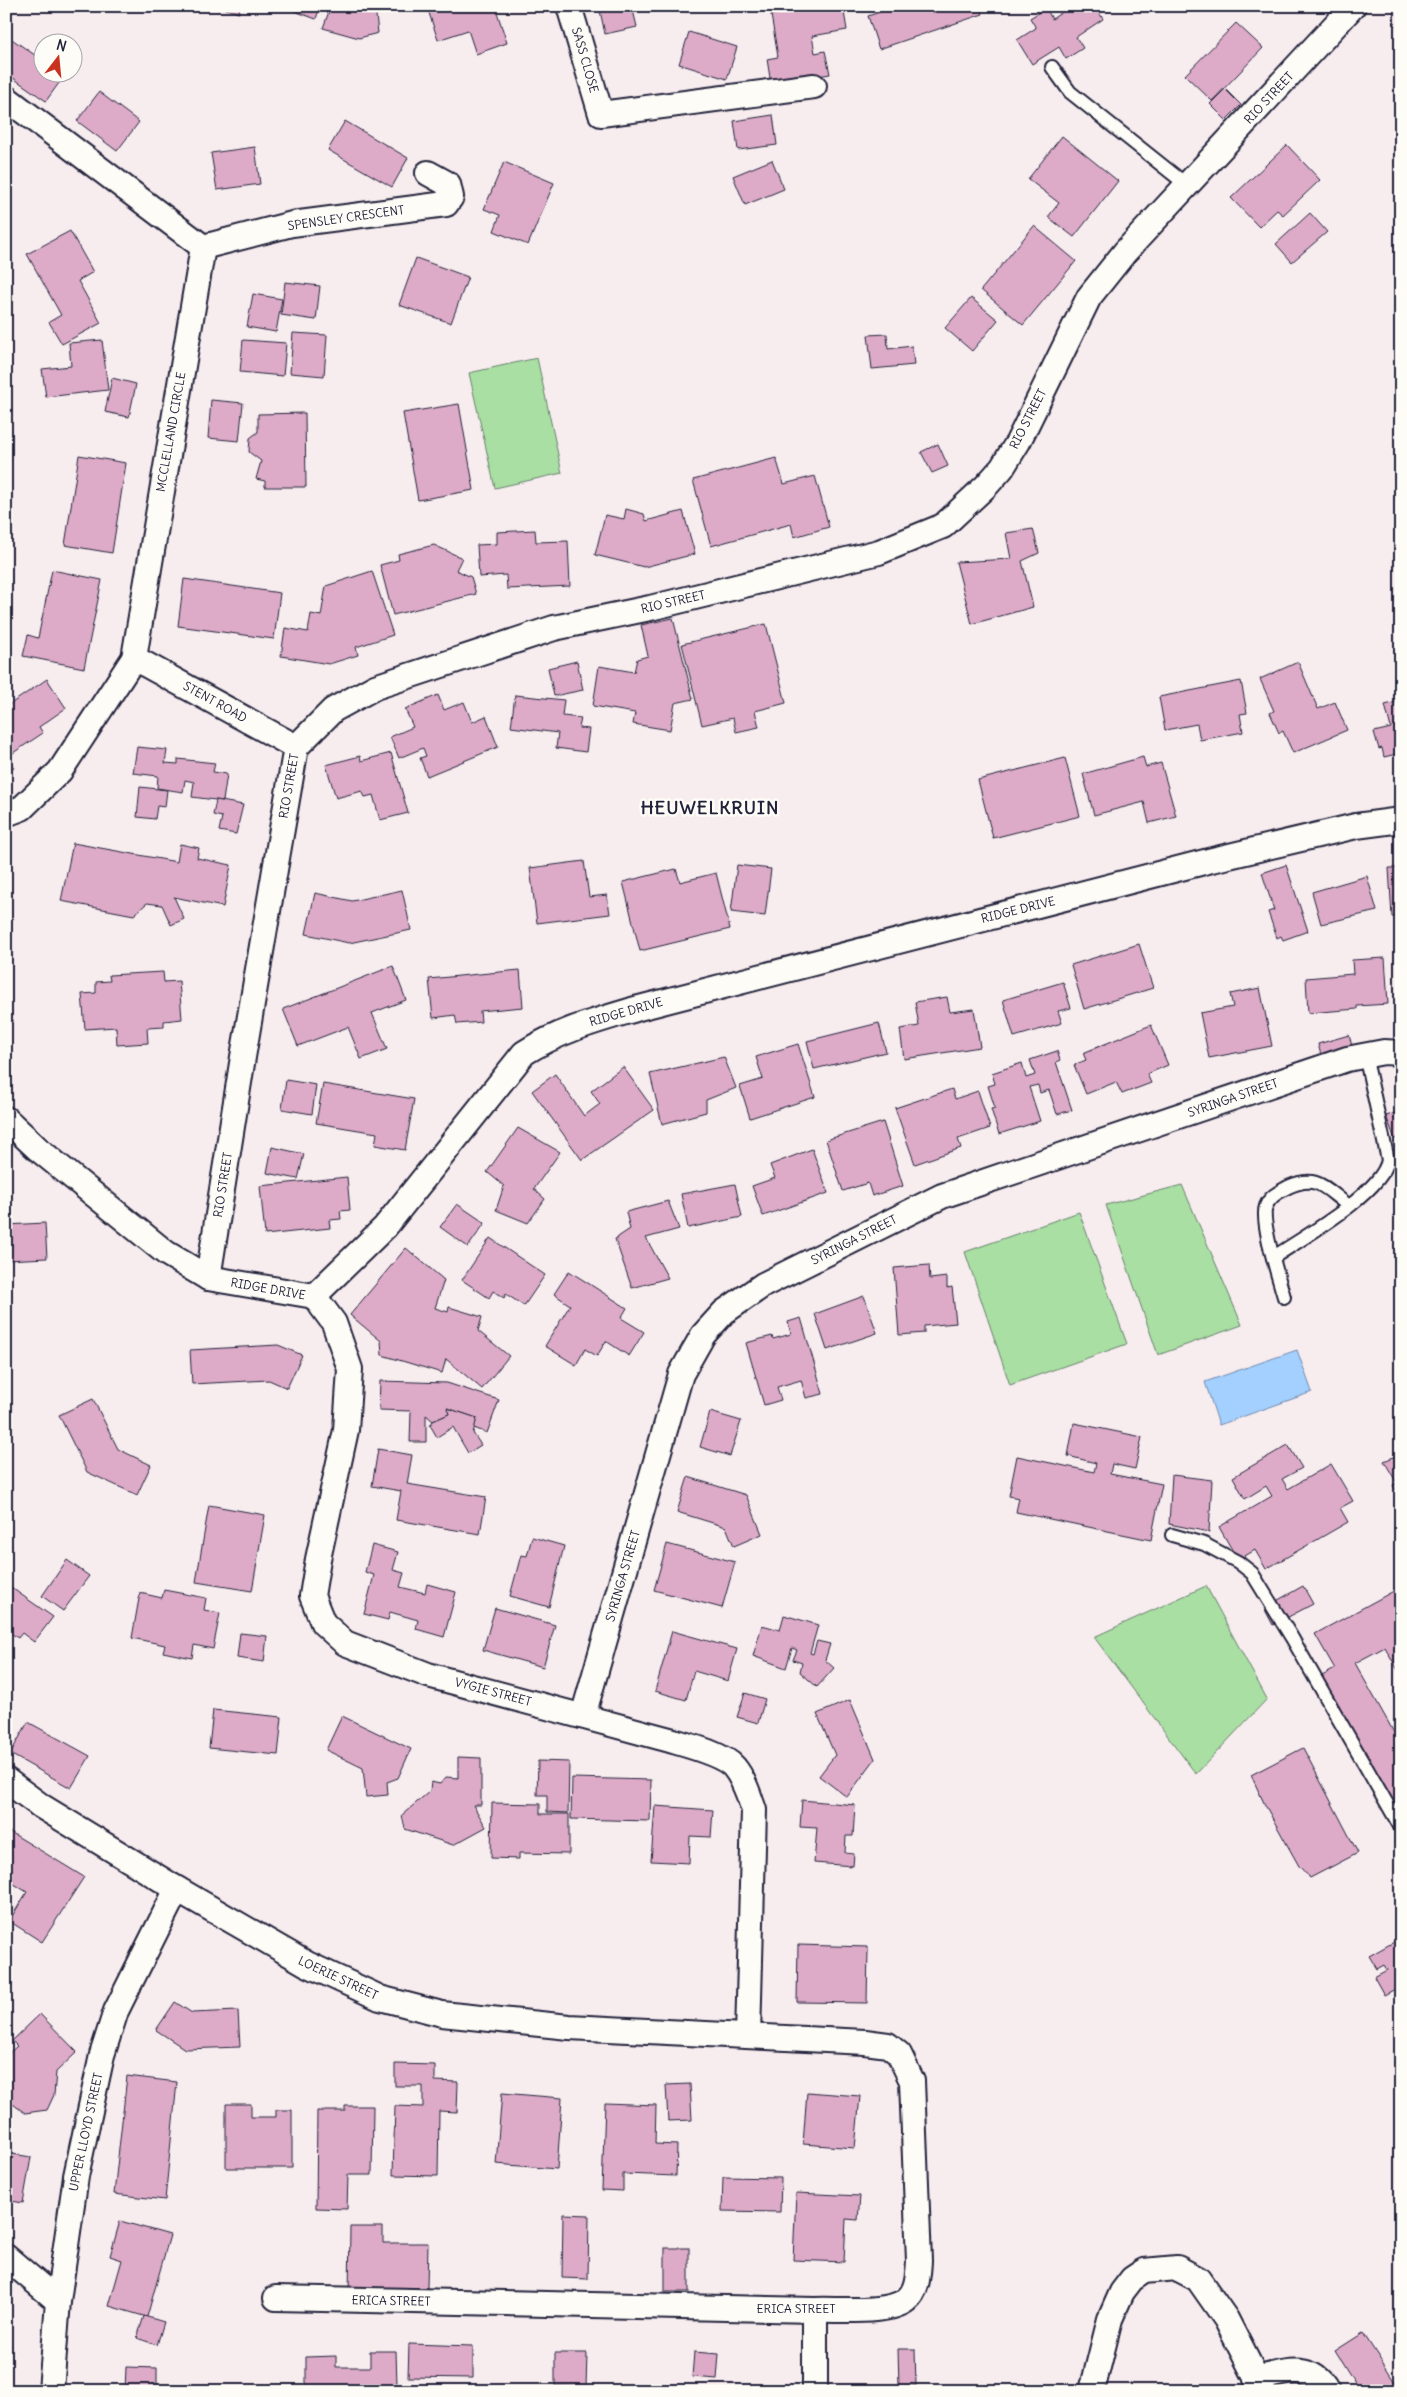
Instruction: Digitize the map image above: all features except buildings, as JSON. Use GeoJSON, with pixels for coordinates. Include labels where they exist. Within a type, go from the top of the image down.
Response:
{"type":"FeatureCollection","features":[{"type":"Feature","properties":{"kind":"street","name":"SASS CLOSE"},"geometry":{"type":"LineString","coordinates":[[569,6],[601,114],[814,86]]}},
{"type":"Feature","properties":{"kind":"street","name":"RIO STREET"},"geometry":{"type":"LineString","coordinates":[[208,1278],[243,1057],[296,746],[332,710],[375,687],[554,628],[650,608],[879,552],[943,526],[986,486],[1002,468],[1018,442],[1089,298],[1125,252],[1354,6]]}},
{"type":"Feature","properties":{"kind":"street"},"geometry":{"type":"LineString","coordinates":[[6,98],[203,248]]}},
{"type":"Feature","properties":{"kind":"street","name":"SPENSLEY CRESCENT"},"geometry":{"type":"LineString","coordinates":[[203,248],[292,224],[446,204],[451,197],[448,184],[428,173]]}},
{"type":"Feature","properties":{"kind":"street","name":"MCCLELLAND CIRCLE"},"geometry":{"type":"LineString","coordinates":[[6,814],[22,808],[60,771],[134,658],[203,248]]}},
{"type":"Feature","properties":{"kind":"street","name":"STENT ROAD"},"geometry":{"type":"LineString","coordinates":[[134,658],[296,746]]}},
{"type":"Feature","properties":{"kind":"street","name":"RIDGE DRIVE"},"geometry":{"type":"LineString","coordinates":[[6,1119],[38,1149],[166,1253],[208,1278],[314,1296],[385,1227],[524,1053],[545,1040],[577,1026],[639,1008],[1184,868],[1356,826],[1401,820]]}},
{"type":"Feature","properties":{"kind":"street","name":"SYRINGA STREET"},"geometry":{"type":"LineString","coordinates":[[583,1716],[681,1374],[703,1335],[724,1312],[764,1285],[942,1196],[1347,1059],[1384,1052],[1401,1053]]}},
{"type":"Feature","properties":{"kind":"street","name":"VYGIE STREET"},"geometry":{"type":"LineString","coordinates":[[314,1296],[334,1323],[350,1369],[346,1430],[318,1559],[312,1596],[323,1623],[345,1642],[428,1675],[703,1750],[733,1766],[744,1784],[754,1810],[755,1843],[748,2036]]}},
{"type":"Feature","properties":{"kind":"street","name":"LOERIE STREET"},"geometry":{"type":"LineString","coordinates":[[6,1780],[41,1806],[177,1889],[307,1964],[389,2000],[442,2014],[569,2027],[748,2036]]}},
{"type":"Feature","properties":{"kind":"street","name":"UPPER LLOYD STREET"},"geometry":{"type":"LineString","coordinates":[[51,2391],[58,2301],[76,2176],[102,2055],[116,2011],[177,1889]]}},
{"type":"Feature","properties":{"kind":"street","name":"ERICA STREET"},"geometry":{"type":"LineString","coordinates":[[276,2298],[815,2310],[889,2308],[906,2300],[914,2290],[919,2261],[912,2081],[899,2054],[888,2045],[865,2042],[748,2036]]}},
{"type":"Feature","properties":{"kind":"street"},"geometry":{"type":"LineString","coordinates":[[6,2257],[58,2301]]}},
{"type":"Feature","properties":{"kind":"street"},"geometry":{"type":"LineString","coordinates":[[1092,2391],[1110,2319],[1122,2292],[1132,2279],[1144,2271],[1161,2268],[1177,2268],[1198,2279],[1226,2320],[1259,2385],[1295,2370],[1308,2372],[1317,2377],[1326,2391]]}},
{"type":"Feature","properties":{"kind":"street"},"geometry":{"type":"LineString","coordinates":[[815,2310],[815,2391]]}},
{"type":"Feature","properties":{"kind":"lane"},"geometry":{"type":"LineString","coordinates":[[1052,67],[1070,92],[1188,186]]}},
{"type":"Feature","properties":{"kind":"lane"},"geometry":{"type":"LineString","coordinates":[[1274,1257],[1349,1206],[1381,1177],[1388,1160],[1365,1056]]}},
{"type":"Feature","properties":{"kind":"lane"},"geometry":{"type":"LineString","coordinates":[[1284,1297],[1264,1214],[1266,1206],[1275,1194],[1301,1181],[1310,1180],[1316,1182],[1349,1206]]}},
{"type":"Feature","properties":{"kind":"lane"},"geometry":{"type":"LineString","coordinates":[[1172,1535],[1204,1544],[1238,1562],[1252,1573],[1292,1638],[1401,1828]]}},
{"type":"Feature","properties":{"kind":"green space"},"geometry":{"type":"Polygon","coordinates":[[[537,358],[562,473],[495,488],[469,373],[537,358]]]}},
{"type":"Feature","properties":{"kind":"green space"},"geometry":{"type":"Polygon","coordinates":[[[1182,1185],[1242,1325],[1158,1355],[1106,1205],[1182,1185]]]}},
{"type":"Feature","properties":{"kind":"green space"},"geometry":{"type":"Polygon","coordinates":[[[1079,1212],[1127,1344],[1010,1385],[965,1252],[1079,1212]]]}},
{"type":"Feature","properties":{"kind":"green space"},"geometry":{"type":"Polygon","coordinates":[[[1206,1586],[1267,1699],[1196,1774],[1094,1637],[1206,1586]]]}},
{"type":"Feature","properties":{"kind":"water"},"geometry":{"type":"Polygon","coordinates":[[[1297,1350],[1312,1392],[1219,1425],[1205,1382],[1297,1350]]]}},
{"type":"Feature","properties":{"kind":"district","name":"HEUWELKRUIN"},"geometry":{"type":"Point","coordinates":[710,808]}}]}
